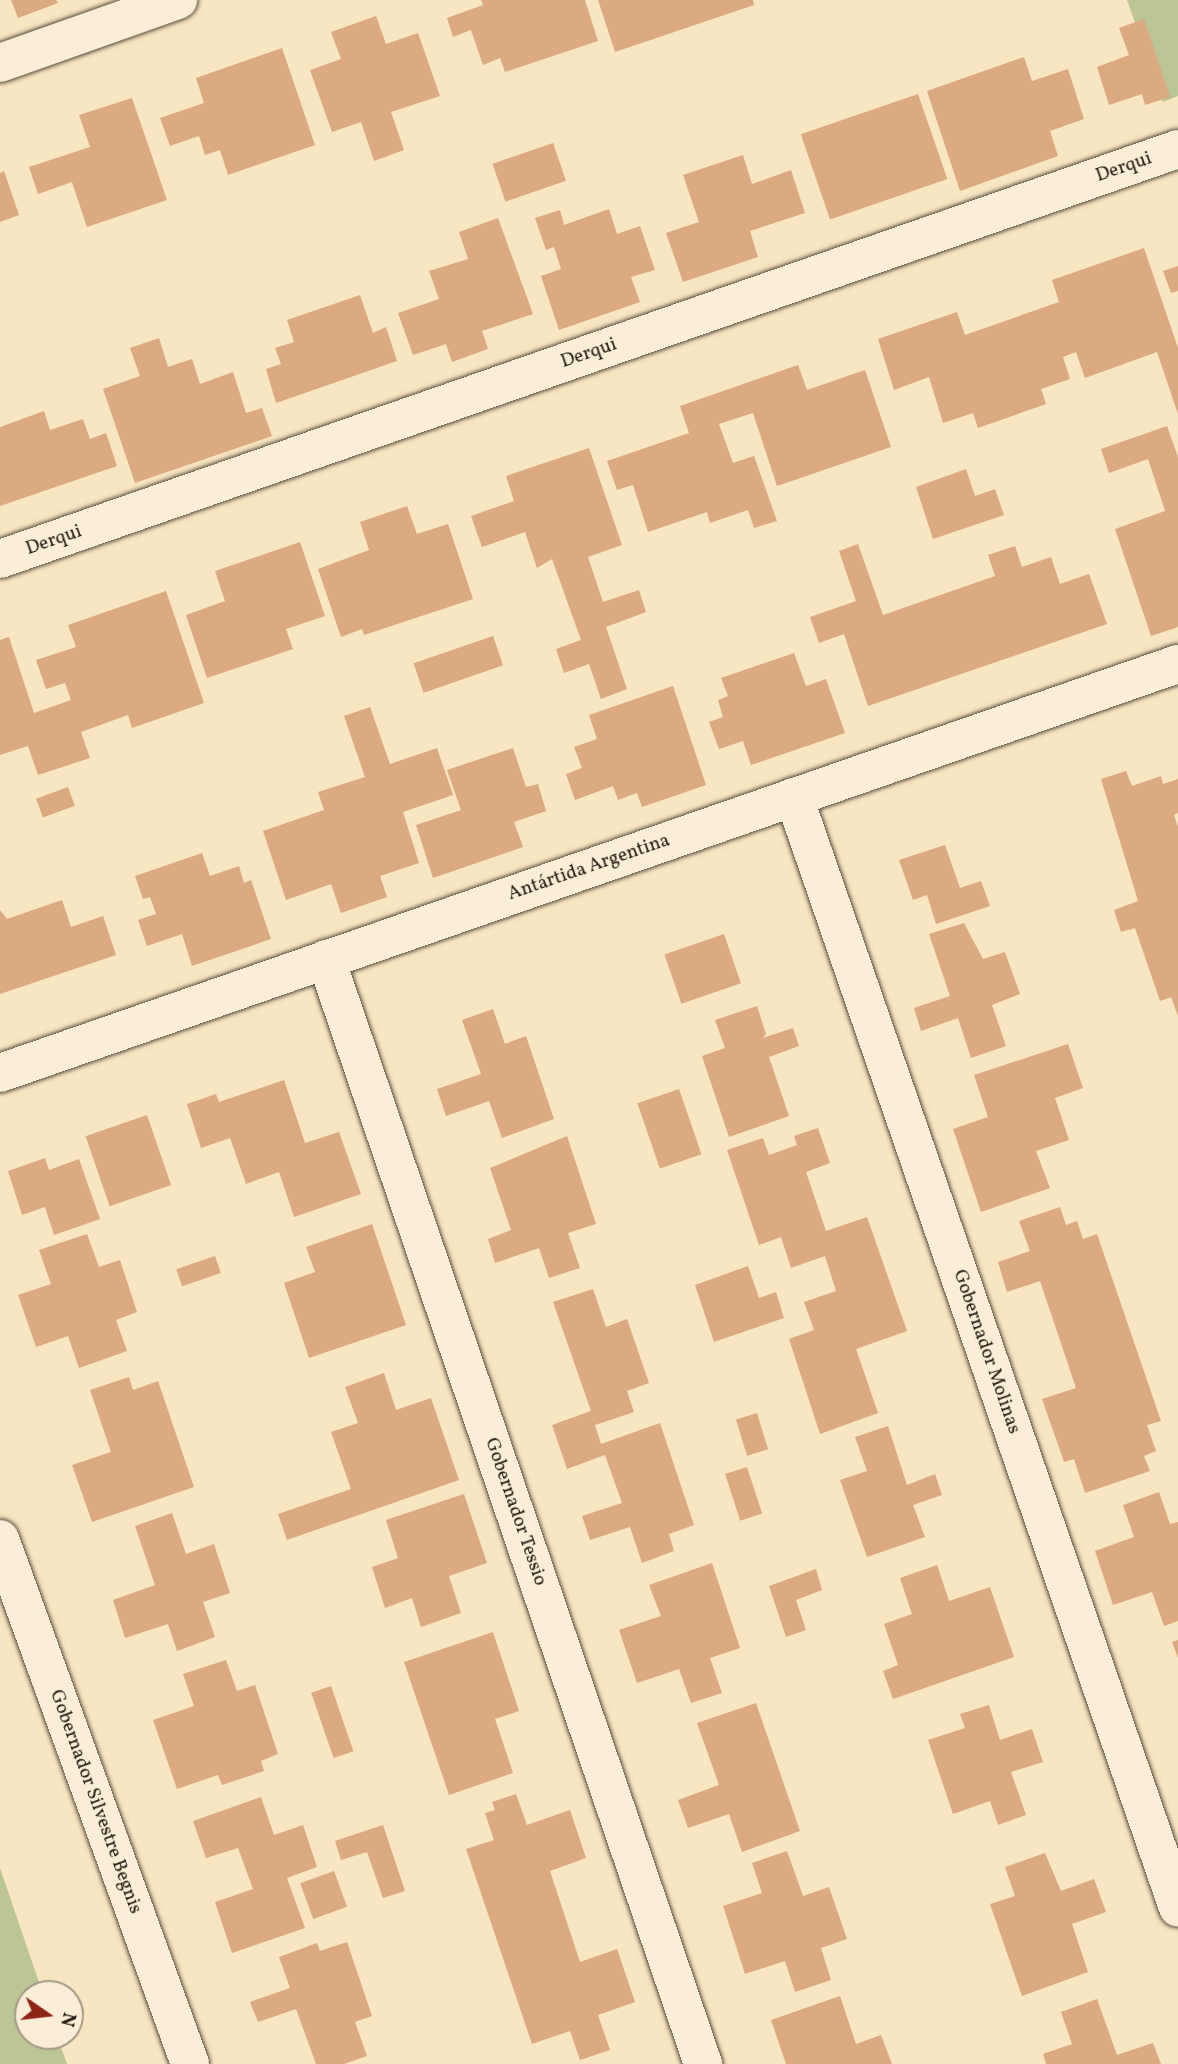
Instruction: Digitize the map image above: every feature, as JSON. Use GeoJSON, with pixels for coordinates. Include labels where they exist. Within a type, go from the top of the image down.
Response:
{"type":"FeatureCollection","features":[{"type":"Feature","properties":{"kind":"street"},"geometry":{"type":"LineString","coordinates":[[0,63],[178,0]]}},
{"type":"Feature","properties":{"kind":"street","name":"Derqui"},"geometry":{"type":"LineString","coordinates":[[0,559],[1178,149]]}},
{"type":"Feature","properties":{"kind":"street","name":"Antártida Argentina"},"geometry":{"type":"LineString","coordinates":[[0,1073],[1178,664]]}},
{"type":"Feature","properties":{"kind":"street","name":"Gobernador Molinas"},"geometry":{"type":"LineString","coordinates":[[794,797],[1178,1908]]}},
{"type":"Feature","properties":{"kind":"street","name":"Gobernador Tessio"},"geometry":{"type":"LineString","coordinates":[[327,959],[703,2064]]}},
{"type":"Feature","properties":{"kind":"street","name":"Gobernador Silvestre Begnis"},"geometry":{"type":"LineString","coordinates":[[0,1539],[190,2064]]}},
{"type":"Feature","properties":{"kind":"green space"},"geometry":{"type":"Polygon","coordinates":[[[1127,0],[1178,0],[1178,96],[1163,102],[1127,0]]]}},
{"type":"Feature","properties":{"kind":"green space"},"geometry":{"type":"Polygon","coordinates":[[[0,1868],[38,1980],[14,1980],[14,2050],[62,2050],[67,2064],[0,2064],[0,1868]]]}},
{"type":"Feature","properties":{"kind":"building"},"geometry":{"type":"Polygon","coordinates":[[[11,0],[56,0],[58,3],[18,18],[11,0]]]}},
{"type":"Feature","properties":{"kind":"building"},"geometry":{"type":"Polygon","coordinates":[[[481,0],[585,0],[598,41],[505,72],[500,58],[483,65],[471,30],[453,37],[447,18],[483,5],[481,0]]]}},
{"type":"Feature","properties":{"kind":"building"},"geometry":{"type":"Polygon","coordinates":[[[598,0],[753,0],[754,5],[615,52],[598,0]]]}},
{"type":"Feature","properties":{"kind":"building"},"geometry":{"type":"Polygon","coordinates":[[[376,16],[386,44],[418,33],[440,96],[391,112],[404,150],[374,161],[361,122],[332,132],[310,70],[341,59],[331,32],[376,16]]]}},
{"type":"Feature","properties":{"kind":"building"},"geometry":{"type":"Polygon","coordinates":[[[1144,19],[1170,97],[1145,105],[1142,94],[1109,105],[1097,67],[1129,55],[1119,28],[1144,19]]]}},
{"type":"Feature","properties":{"kind":"building"},"geometry":{"type":"Polygon","coordinates":[[[282,48],[315,145],[228,175],[220,150],[205,155],[199,136],[170,146],[160,118],[204,103],[196,78],[282,48]]]}},
{"type":"Feature","properties":{"kind":"building"},"geometry":{"type":"Polygon","coordinates":[[[1024,57],[1032,81],[1068,69],[1084,119],[1050,131],[1058,156],[960,191],[927,91],[1024,57]]]}},
{"type":"Feature","properties":{"kind":"building"},"geometry":{"type":"Polygon","coordinates":[[[918,94],[947,179],[830,219],[801,134],[918,94]]]}},
{"type":"Feature","properties":{"kind":"building"},"geometry":{"type":"Polygon","coordinates":[[[132,98],[167,200],[87,227],[72,182],[38,194],[29,167],[90,147],[79,115],[132,98]]]}},
{"type":"Feature","properties":{"kind":"building"},"geometry":{"type":"Polygon","coordinates":[[[553,143],[566,181],[506,202],[492,164],[553,143]]]}},
{"type":"Feature","properties":{"kind":"building"},"geometry":{"type":"Polygon","coordinates":[[[743,155],[752,184],[791,170],[805,213],[750,231],[758,257],[683,282],[666,233],[699,222],[683,175],[743,155]]]}},
{"type":"Feature","properties":{"kind":"building"},"geometry":{"type":"Polygon","coordinates":[[[4,171],[19,215],[0,222],[0,173],[4,171]]]}},
{"type":"Feature","properties":{"kind":"building"},"geometry":{"type":"Polygon","coordinates":[[[609,209],[617,234],[640,226],[655,270],[631,277],[640,302],[559,330],[541,276],[561,269],[554,247],[546,250],[535,218],[560,210],[564,225],[609,209]]]}},
{"type":"Feature","properties":{"kind":"building"},"geometry":{"type":"Polygon","coordinates":[[[498,218],[533,314],[482,331],[488,349],[452,362],[446,344],[413,355],[398,313],[439,299],[429,271],[468,259],[459,232],[498,218]]]}},
{"type":"Feature","properties":{"kind":"building"},"geometry":{"type":"Polygon","coordinates":[[[1144,248],[1178,348],[1178,414],[1157,352],[1085,378],[1076,352],[1063,357],[1070,379],[1041,389],[1046,404],[978,428],[973,413],[943,423],[929,377],[894,390],[878,339],[957,312],[965,335],[1059,302],[1052,280],[1144,248]]]}},
{"type":"Feature","properties":{"kind":"building"},"geometry":{"type":"Polygon","coordinates":[[[1178,266],[1178,291],[1171,293],[1163,271],[1178,266]]]}},
{"type":"Feature","properties":{"kind":"building"},"geometry":{"type":"Polygon","coordinates":[[[360,295],[373,333],[386,327],[397,361],[276,403],[266,369],[281,364],[275,348],[294,342],[287,320],[360,295]]]}},
{"type":"Feature","properties":{"kind":"building"},"geometry":{"type":"Polygon","coordinates":[[[159,338],[168,367],[192,359],[200,384],[233,372],[246,413],[262,408],[272,436],[135,483],[103,389],[140,376],[130,348],[159,338]]]}},
{"type":"Feature","properties":{"kind":"building"},"geometry":{"type":"Polygon","coordinates":[[[798,365],[807,390],[865,370],[891,447],[777,486],[753,413],[719,424],[733,463],[754,456],[777,521],[754,528],[748,510],[710,523],[707,512],[648,532],[633,485],[617,490],[607,461],[689,433],[680,406],[798,365]]]}},
{"type":"Feature","properties":{"kind":"building"},"geometry":{"type":"Polygon","coordinates":[[[44,411],[50,430],[83,419],[90,439],[106,433],[117,466],[0,506],[0,427],[44,411]]]}},
{"type":"Feature","properties":{"kind":"building"},"geometry":{"type":"Polygon","coordinates":[[[1167,426],[1178,457],[1178,627],[1151,636],[1115,529],[1165,511],[1148,459],[1109,473],[1101,449],[1167,426]]]}},
{"type":"Feature","properties":{"kind":"building"},"geometry":{"type":"Polygon","coordinates":[[[589,448],[622,545],[588,557],[603,602],[639,590],[646,612],[606,627],[627,689],[601,699],[589,664],[564,673],[556,649],[581,640],[552,559],[537,568],[525,532],[482,547],[471,516],[514,501],[506,476],[589,448]]]}},
{"type":"Feature","properties":{"kind":"building"},"geometry":{"type":"Polygon","coordinates":[[[966,469],[975,496],[995,489],[1004,515],[933,539],[916,487],[966,469]]]}},
{"type":"Feature","properties":{"kind":"building"},"geometry":{"type":"Polygon","coordinates":[[[407,506],[417,534],[448,524],[473,599],[364,635],[362,629],[341,637],[318,569],[369,550],[360,522],[407,506]]]}},
{"type":"Feature","properties":{"kind":"building"},"geometry":{"type":"Polygon","coordinates":[[[300,542],[325,616],[286,629],[293,649],[207,678],[186,615],[225,601],[215,571],[300,542]]]}},
{"type":"Feature","properties":{"kind":"building"},"geometry":{"type":"Polygon","coordinates":[[[858,544],[883,615],[995,576],[988,555],[1015,546],[1022,567],[1051,557],[1060,584],[1089,574],[1107,624],[868,706],[844,634],[819,643],[810,617],[856,601],[839,551],[858,544]]]}},
{"type":"Feature","properties":{"kind":"building"},"geometry":{"type":"Polygon","coordinates":[[[166,591],[204,703],[132,728],[128,715],[81,732],[90,758],[38,775],[28,746],[0,755],[0,640],[9,637],[34,713],[71,700],[65,683],[46,689],[36,660],[76,647],[68,625],[166,591]]]}},
{"type":"Feature","properties":{"kind":"building"},"geometry":{"type":"Polygon","coordinates":[[[493,636],[503,665],[424,693],[414,663],[493,636]]]}},
{"type":"Feature","properties":{"kind":"building"},"geometry":{"type":"Polygon","coordinates":[[[794,653],[806,686],[826,679],[845,733],[751,765],[743,741],[719,749],[709,722],[723,717],[718,700],[728,696],[721,678],[794,653]]]}},
{"type":"Feature","properties":{"kind":"building"},"geometry":{"type":"Polygon","coordinates":[[[673,686],[706,785],[642,807],[637,793],[618,800],[613,786],[575,800],[566,774],[582,768],[574,747],[597,739],[589,715],[673,686]]]}},
{"type":"Feature","properties":{"kind":"building"},"geometry":{"type":"Polygon","coordinates":[[[370,707],[390,764],[437,748],[453,795],[403,812],[419,863],[380,876],[387,897],[341,913],[331,884],[286,900],[263,831],[324,810],[318,792],[365,777],[344,716],[370,707]]]}},
{"type":"Feature","properties":{"kind":"building"},"geometry":{"type":"Polygon","coordinates":[[[513,748],[526,787],[538,784],[546,811],[514,822],[523,847],[433,878],[416,825],[461,810],[447,770],[513,748]]]}},
{"type":"Feature","properties":{"kind":"building"},"geometry":{"type":"Polygon","coordinates":[[[1126,771],[1132,786],[1161,776],[1163,784],[1178,779],[1178,813],[1174,815],[1178,827],[1178,1016],[1171,997],[1160,1001],[1135,928],[1121,932],[1114,910],[1138,901],[1101,779],[1126,771]]]}},
{"type":"Feature","properties":{"kind":"building"},"geometry":{"type":"Polygon","coordinates":[[[68,787],[75,806],[43,817],[36,799],[68,787]]]}},
{"type":"Feature","properties":{"kind":"building"},"geometry":{"type":"Polygon","coordinates":[[[945,845],[960,888],[981,881],[990,906],[936,924],[927,895],[913,900],[899,860],[945,845]]]}},
{"type":"Feature","properties":{"kind":"building"},"geometry":{"type":"Polygon","coordinates":[[[202,853],[210,876],[239,866],[244,883],[251,880],[271,939],[192,966],[182,934],[147,946],[138,920],[156,914],[150,897],[143,899],[135,876],[202,853]]]}},
{"type":"Feature","properties":{"kind":"building"},"geometry":{"type":"Polygon","coordinates":[[[62,900],[71,927],[103,916],[116,955],[0,994],[0,910],[7,919],[62,900]]]}},
{"type":"Feature","properties":{"kind":"building"},"geometry":{"type":"Polygon","coordinates":[[[964,923],[983,959],[1005,952],[1020,994],[992,1005],[1006,1046],[971,1058],[958,1018],[921,1031],[914,1008],[950,996],[929,934],[964,923]]]}},
{"type":"Feature","properties":{"kind":"building"},"geometry":{"type":"Polygon","coordinates":[[[724,934],[741,983],[681,1004],[664,955],[724,934]]]}},
{"type":"Feature","properties":{"kind":"building"},"geometry":{"type":"Polygon","coordinates":[[[757,1006],[766,1034],[763,1038],[793,1028],[799,1046],[769,1057],[789,1116],[729,1137],[702,1056],[725,1048],[715,1020],[757,1006]]]}},
{"type":"Feature","properties":{"kind":"building"},"geometry":{"type":"Polygon","coordinates":[[[493,1009],[505,1044],[526,1036],[554,1119],[502,1138],[489,1101],[446,1116],[437,1089],[481,1074],[462,1020],[493,1009]]]}},
{"type":"Feature","properties":{"kind":"building"},"geometry":{"type":"Polygon","coordinates":[[[1068,1044],[1083,1088],[1055,1098],[1069,1140],[1036,1151],[1050,1188],[981,1212],[953,1129],[988,1117],[974,1075],[1068,1044]]]}},
{"type":"Feature","properties":{"kind":"building"},"geometry":{"type":"Polygon","coordinates":[[[284,1080],[305,1143],[339,1132],[361,1194],[294,1217],[279,1172],[246,1184],[230,1138],[201,1148],[187,1104],[216,1094],[219,1102],[284,1080]]]}},
{"type":"Feature","properties":{"kind":"building"},"geometry":{"type":"Polygon","coordinates":[[[679,1089],[701,1154],[660,1169],[637,1103],[679,1089]]]}},
{"type":"Feature","properties":{"kind":"building"},"geometry":{"type":"Polygon","coordinates":[[[147,1115],[171,1185],[110,1206],[86,1136],[147,1115]]]}},
{"type":"Feature","properties":{"kind":"building"},"geometry":{"type":"Polygon","coordinates":[[[818,1128],[830,1163],[806,1172],[826,1231],[867,1217],[907,1331],[856,1349],[878,1413],[820,1434],[789,1339],[814,1330],[804,1302],[836,1291],[825,1256],[791,1268],[781,1237],[759,1245],[727,1150],[763,1138],[769,1155],[797,1145],[794,1136],[818,1128]]]}},
{"type":"Feature","properties":{"kind":"building"},"geometry":{"type":"Polygon","coordinates":[[[567,1136],[596,1224],[568,1233],[580,1268],[549,1278],[539,1248],[495,1263],[488,1239],[511,1230],[490,1168],[567,1136]]]}},
{"type":"Feature","properties":{"kind":"building"},"geometry":{"type":"Polygon","coordinates":[[[45,1158],[49,1170],[79,1159],[100,1219],[54,1235],[45,1207],[22,1215],[8,1171],[45,1158]]]}},
{"type":"Feature","properties":{"kind":"building"},"geometry":{"type":"Polygon","coordinates":[[[1060,1207],[1066,1225],[1077,1221],[1083,1239],[1097,1234],[1161,1421],[1147,1425],[1156,1451],[1144,1456],[1150,1471],[1085,1493],[1074,1459],[1064,1462],[1042,1399],[1076,1388],[1040,1281],[1007,1292],[998,1262],[1030,1251],[1019,1221],[1060,1207]]]}},
{"type":"Feature","properties":{"kind":"building"},"geometry":{"type":"Polygon","coordinates":[[[372,1224],[406,1325],[309,1358],[284,1283],[315,1272],[306,1247],[372,1224]]]}},
{"type":"Feature","properties":{"kind":"building"},"geometry":{"type":"Polygon","coordinates":[[[87,1234],[99,1267],[120,1260],[137,1312],[116,1320],[127,1351],[79,1368],[68,1336],[36,1347],[18,1295],[51,1284],[39,1250],[87,1234]]]}},
{"type":"Feature","properties":{"kind":"building"},"geometry":{"type":"Polygon","coordinates":[[[215,1256],[221,1273],[182,1286],[176,1269],[215,1256]]]}},
{"type":"Feature","properties":{"kind":"building"},"geometry":{"type":"Polygon","coordinates":[[[748,1266],[759,1298],[776,1292],[784,1318],[714,1342],[695,1285],[748,1266]]]}},
{"type":"Feature","properties":{"kind":"building"},"geometry":{"type":"Polygon","coordinates":[[[593,1289],[606,1327],[627,1319],[649,1383],[627,1391],[634,1412],[595,1425],[601,1444],[660,1423],[694,1525],[669,1534],[674,1551],[642,1563],[630,1527],[590,1540],[582,1516],[622,1503],[605,1455],[567,1469],[552,1425],[591,1411],[553,1302],[593,1289]]]}},
{"type":"Feature","properties":{"kind":"building"},"geometry":{"type":"Polygon","coordinates":[[[384,1373],[396,1410],[431,1398],[459,1480],[287,1540],[278,1514],[351,1489],[331,1432],[358,1423],[345,1387],[384,1373]]]}},
{"type":"Feature","properties":{"kind":"building"},"geometry":{"type":"Polygon","coordinates":[[[129,1377],[133,1390],[158,1381],[194,1487],[92,1522],[72,1465],[111,1452],[90,1390],[129,1377]]]}},
{"type":"Feature","properties":{"kind":"building"},"geometry":{"type":"Polygon","coordinates":[[[757,1413],[768,1449],[747,1456],[736,1419],[757,1413]]]}},
{"type":"Feature","properties":{"kind":"building"},"geometry":{"type":"Polygon","coordinates":[[[888,1426],[907,1485],[935,1474],[942,1495],[913,1505],[925,1537],[867,1557],[840,1480],[867,1471],[855,1437],[888,1426]]]}},
{"type":"Feature","properties":{"kind":"building"},"geometry":{"type":"Polygon","coordinates":[[[747,1467],[762,1514],[740,1521],[725,1474],[747,1467]]]}},
{"type":"Feature","properties":{"kind":"building"},"geometry":{"type":"Polygon","coordinates":[[[1159,1492],[1170,1524],[1178,1522],[1178,1621],[1164,1626],[1152,1592],[1113,1605],[1095,1551],[1134,1537],[1123,1505],[1159,1492]]]}},
{"type":"Feature","properties":{"kind":"building"},"geometry":{"type":"Polygon","coordinates":[[[464,1494],[487,1563],[449,1576],[461,1613],[421,1627],[412,1598],[385,1608],[372,1567],[398,1558],[386,1520],[464,1494]]]}},
{"type":"Feature","properties":{"kind":"building"},"geometry":{"type":"Polygon","coordinates":[[[172,1513],[186,1554],[214,1544],[230,1593],[203,1602],[215,1637],[177,1651],[168,1624],[125,1638],[113,1600],[155,1585],[135,1526],[172,1513]]]}},
{"type":"Feature","properties":{"kind":"building"},"geometry":{"type":"Polygon","coordinates":[[[712,1563],[740,1648],[710,1658],[722,1693],[691,1703],[679,1669],[637,1683],[619,1630],[661,1616],[649,1585],[712,1563]]]}},
{"type":"Feature","properties":{"kind":"building"},"geometry":{"type":"Polygon","coordinates":[[[937,1565],[949,1601],[990,1587],[1014,1657],[893,1699],[883,1671],[898,1665],[884,1624],[912,1614],[900,1578],[937,1565]]]}},
{"type":"Feature","properties":{"kind":"building"},"geometry":{"type":"Polygon","coordinates":[[[816,1569],[822,1590],[796,1600],[806,1630],[786,1637],[769,1586],[816,1569]]]}},
{"type":"Feature","properties":{"kind":"building"},"geometry":{"type":"Polygon","coordinates":[[[493,1632],[519,1711],[495,1719],[513,1773],[449,1795],[404,1662],[493,1632]]]}},
{"type":"Feature","properties":{"kind":"building"},"geometry":{"type":"Polygon","coordinates":[[[1178,1640],[1178,1658],[1172,1642],[1178,1640]]]}},
{"type":"Feature","properties":{"kind":"building"},"geometry":{"type":"Polygon","coordinates":[[[226,1660],[237,1691],[255,1685],[278,1754],[261,1761],[264,1771],[222,1785],[218,1775],[177,1789],[153,1720],[194,1706],[183,1674],[226,1660]]]}},
{"type":"Feature","properties":{"kind":"building"},"geometry":{"type":"Polygon","coordinates":[[[331,1686],[353,1751],[334,1758],[311,1693],[331,1686]]]}},
{"type":"Feature","properties":{"kind":"building"},"geometry":{"type":"Polygon","coordinates":[[[756,1703],[800,1831],[742,1852],[729,1814],[688,1828],[678,1800],[719,1785],[697,1723],[756,1703]]]}},
{"type":"Feature","properties":{"kind":"building"},"geometry":{"type":"Polygon","coordinates":[[[989,1705],[1000,1740],[1032,1729],[1043,1762],[1011,1772],[1026,1815],[998,1825],[990,1801],[953,1814],[928,1740],[965,1728],[960,1714],[989,1705]]]}},
{"type":"Feature","properties":{"kind":"building"},"geometry":{"type":"Polygon","coordinates":[[[516,1794],[527,1825],[570,1810],[586,1858],[550,1871],[580,1962],[617,1949],[635,2002],[598,2015],[610,2050],[580,2060],[570,2031],[532,2044],[466,1849],[494,1840],[485,1813],[495,1810],[492,1802],[516,1794]]]}},
{"type":"Feature","properties":{"kind":"building"},"geometry":{"type":"Polygon","coordinates":[[[261,1797],[274,1835],[303,1825],[317,1867],[287,1878],[305,1928],[232,1953],[215,1902],[253,1889],[238,1848],[206,1858],[193,1821],[261,1797]]]}},
{"type":"Feature","properties":{"kind":"building"},"geometry":{"type":"Polygon","coordinates":[[[383,1825],[405,1891],[383,1898],[367,1852],[341,1860],[335,1841],[383,1825]]]}},
{"type":"Feature","properties":{"kind":"building"},"geometry":{"type":"Polygon","coordinates":[[[787,1851],[803,1896],[829,1887],[847,1939],[821,1948],[831,1980],[795,1992],[785,1961],[745,1974],[723,1906],[762,1893],[752,1863],[787,1851]]]}},
{"type":"Feature","properties":{"kind":"building"},"geometry":{"type":"Polygon","coordinates":[[[1045,1853],[1061,1891],[1094,1879],[1106,1912],[1072,1924],[1088,1972],[1022,1996],[990,1904],[1015,1896],[1005,1867],[1045,1853]]]}},
{"type":"Feature","properties":{"kind":"building"},"geometry":{"type":"Polygon","coordinates":[[[334,1871],[347,1907],[313,1919],[300,1883],[334,1871]]]}},
{"type":"Feature","properties":{"kind":"building"},"geometry":{"type":"Polygon","coordinates":[[[347,1942],[372,2016],[355,2022],[367,2056],[344,2064],[316,2064],[296,2009],[258,2022],[250,2002],[290,1988],[279,1957],[317,1943],[320,1951],[347,1942]]]}},
{"type":"Feature","properties":{"kind":"building"},"geometry":{"type":"Polygon","coordinates":[[[840,1996],[856,2044],[881,2035],[892,2064],[786,2064],[771,2020],[840,1996]]]}},
{"type":"Feature","properties":{"kind":"building"},"geometry":{"type":"Polygon","coordinates":[[[1097,1999],[1117,2055],[1153,2043],[1161,2064],[1046,2064],[1043,2054],[1072,2044],[1061,2012],[1097,1999]]]}}]}
